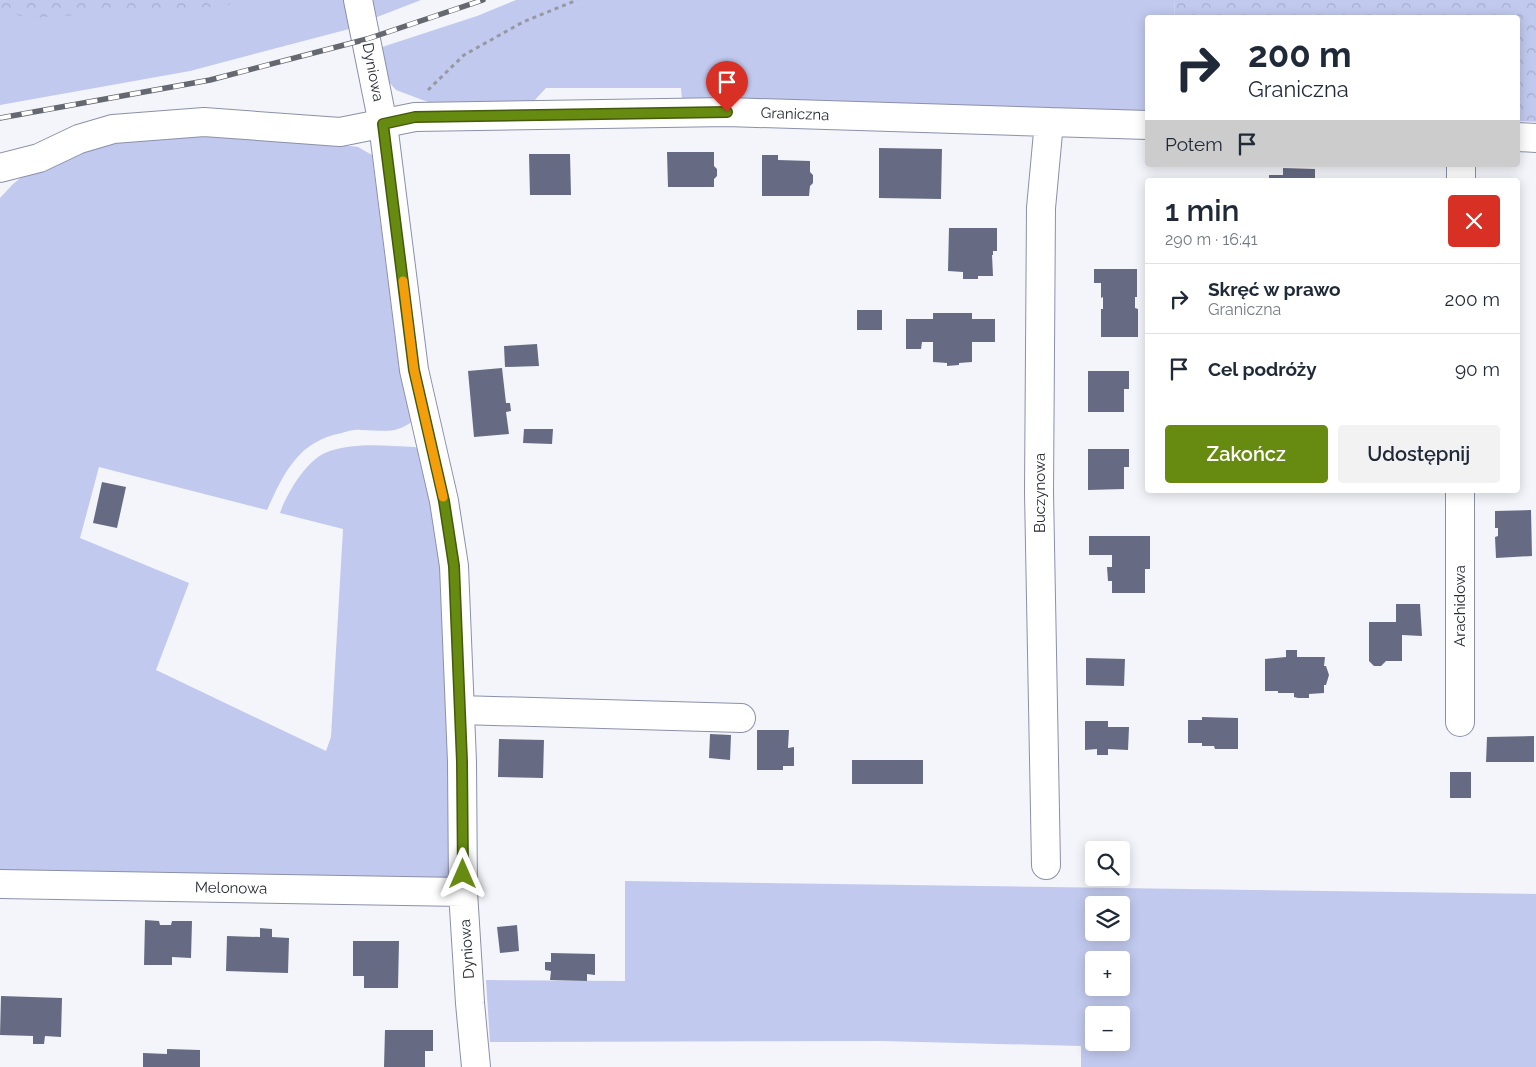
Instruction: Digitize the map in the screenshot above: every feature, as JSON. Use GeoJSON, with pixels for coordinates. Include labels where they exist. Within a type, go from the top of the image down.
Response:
{"type":"FeatureCollection","features":[{"type":"Feature","properties":{"kind":"street","name":"Dyniowa"},"geometry":{"type":"LineString","coordinates":[[358,0],[383,124],[414,370],[444,501],[454,566],[460,710],[463,892],[476,1067]]}},
{"type":"Feature","properties":{"kind":"street","name":"Graniczna"},"geometry":{"type":"LineString","coordinates":[[39,158],[79,140],[114,129],[204,122],[340,132],[415,117],[727,112],[1145,125]]}},
{"type":"Feature","properties":{"kind":"street","name":"Buczynowa"},"geometry":{"type":"LineString","coordinates":[[1046,865],[1039,482],[1041,208],[1049,122]]}},
{"type":"Feature","properties":{"kind":"street"},"geometry":{"type":"LineString","coordinates":[[1520,137],[1536,138]]}},
{"type":"Feature","properties":{"kind":"street"},"geometry":{"type":"LineString","coordinates":[[0,168],[39,158]]}},
{"type":"Feature","properties":{"kind":"street"},"geometry":{"type":"LineString","coordinates":[[0,189],[10,178],[39,158]]}},
{"type":"Feature","properties":{"kind":"street","name":"Arachidowa"},"geometry":{"type":"LineString","coordinates":[[1460,493],[1460,722]]}},
{"type":"Feature","properties":{"kind":"street"},"geometry":{"type":"LineString","coordinates":[[460,710],[741,718]]}},
{"type":"Feature","properties":{"kind":"street","name":"Melonowa"},"geometry":{"type":"LineString","coordinates":[[0,884],[463,892]]}},
{"type":"Feature","properties":{"kind":"path"},"geometry":{"type":"LineString","coordinates":[[415,117],[428,88],[464,55],[523,22],[577,0]]}},
{"type":"Feature","properties":{"kind":"green space"},"geometry":{"type":"Polygon","coordinates":[[[0,0],[346,0],[353,28],[190,71],[0,105],[0,0]]]}},
{"type":"Feature","properties":{"kind":"green space"},"geometry":{"type":"Polygon","coordinates":[[[0,0],[235,0],[227,6],[28,18],[0,10],[0,0]]]}},
{"type":"Feature","properties":{"kind":"green space"},"geometry":{"type":"Polygon","coordinates":[[[370,0],[421,0],[372,19],[370,0]]]}},
{"type":"Feature","properties":{"kind":"green space"},"geometry":{"type":"Polygon","coordinates":[[[516,0],[1175,0],[1174,15],[1145,15],[1145,115],[682,100],[681,88],[546,88],[533,102],[436,105],[396,90],[379,71],[376,49],[477,16],[516,0]]]}},
{"type":"Feature","properties":{"kind":"green space"},"geometry":{"type":"Polygon","coordinates":[[[1175,0],[1536,0],[1536,122],[1520,121],[1520,15],[1174,15],[1175,0]]]}},
{"type":"Feature","properties":{"kind":"green space"},"geometry":{"type":"Polygon","coordinates":[[[204,128],[358,147],[372,155],[399,368],[413,421],[394,430],[352,430],[314,443],[294,461],[280,483],[267,510],[99,467],[80,538],[189,583],[156,670],[326,751],[331,737],[343,529],[280,513],[293,486],[306,468],[314,460],[330,451],[351,446],[372,445],[415,447],[422,452],[443,561],[452,882],[0,874],[0,198],[13,184],[41,162],[80,146],[204,128]]]}},
{"type":"Feature","properties":{"kind":"green space"},"geometry":{"type":"Polygon","coordinates":[[[625,881],[1536,894],[1536,1067],[1081,1067],[1081,1046],[882,1041],[490,1042],[486,980],[625,981],[625,881]]]}},
{"type":"Feature","properties":{"kind":"building"},"geometry":{"type":"Polygon","coordinates":[[[879,148],[942,149],[941,199],[879,198],[879,148]]]}},
{"type":"Feature","properties":{"kind":"building"},"geometry":{"type":"Polygon","coordinates":[[[667,152],[714,152],[714,166],[717,169],[717,176],[714,179],[714,187],[668,187],[667,152]]]}},
{"type":"Feature","properties":{"kind":"building"},"geometry":{"type":"Polygon","coordinates":[[[529,154],[570,154],[571,195],[530,195],[529,154]]]}},
{"type":"Feature","properties":{"kind":"building"},"geometry":{"type":"Polygon","coordinates":[[[762,155],[778,155],[778,160],[810,161],[813,183],[810,186],[809,196],[762,196],[762,155]]]}},
{"type":"Feature","properties":{"kind":"building"},"geometry":{"type":"Polygon","coordinates":[[[1283,168],[1315,169],[1315,178],[1269,178],[1269,175],[1283,175],[1283,168]]]}},
{"type":"Feature","properties":{"kind":"building"},"geometry":{"type":"Polygon","coordinates":[[[949,228],[997,228],[997,251],[993,251],[992,255],[993,276],[963,279],[963,272],[948,271],[949,228]]]}},
{"type":"Feature","properties":{"kind":"building"},"geometry":{"type":"Polygon","coordinates":[[[1094,269],[1137,269],[1135,308],[1138,309],[1138,337],[1101,337],[1103,297],[1101,298],[1101,283],[1094,283],[1094,269]]]}},
{"type":"Feature","properties":{"kind":"building"},"geometry":{"type":"Polygon","coordinates":[[[857,310],[882,310],[882,330],[857,330],[857,310]]]}},
{"type":"Feature","properties":{"kind":"building"},"geometry":{"type":"Polygon","coordinates":[[[933,313],[972,313],[972,319],[995,319],[995,342],[972,342],[972,362],[947,366],[947,363],[933,362],[933,342],[922,342],[921,349],[906,349],[906,319],[933,319],[933,313]]]}},
{"type":"Feature","properties":{"kind":"building"},"geometry":{"type":"Polygon","coordinates":[[[537,344],[539,366],[505,367],[504,346],[537,344]]]}},
{"type":"Feature","properties":{"kind":"building"},"geometry":{"type":"Polygon","coordinates":[[[502,368],[506,403],[510,403],[511,411],[506,412],[509,434],[474,437],[468,371],[502,368]]]}},
{"type":"Feature","properties":{"kind":"building"},"geometry":{"type":"Polygon","coordinates":[[[1088,371],[1129,371],[1129,389],[1124,389],[1124,412],[1088,412],[1088,371]]]}},
{"type":"Feature","properties":{"kind":"building"},"geometry":{"type":"Polygon","coordinates":[[[524,429],[553,429],[552,444],[523,443],[524,429]]]}},
{"type":"Feature","properties":{"kind":"building"},"geometry":{"type":"Polygon","coordinates":[[[1088,449],[1129,449],[1129,467],[1124,467],[1124,489],[1088,490],[1088,449]]]}},
{"type":"Feature","properties":{"kind":"building"},"geometry":{"type":"Polygon","coordinates":[[[102,482],[126,487],[117,528],[93,523],[102,482]]]}},
{"type":"Feature","properties":{"kind":"building"},"geometry":{"type":"Polygon","coordinates":[[[1531,510],[1532,556],[1496,558],[1495,537],[1498,536],[1498,528],[1495,528],[1495,511],[1531,510]]]}},
{"type":"Feature","properties":{"kind":"building"},"geometry":{"type":"Polygon","coordinates":[[[1089,536],[1150,536],[1150,569],[1145,569],[1145,593],[1112,593],[1112,581],[1108,581],[1107,567],[1112,567],[1112,555],[1089,555],[1089,536]]]}},
{"type":"Feature","properties":{"kind":"building"},"geometry":{"type":"Polygon","coordinates":[[[1396,604],[1420,604],[1422,636],[1402,635],[1402,661],[1386,661],[1381,666],[1374,666],[1369,661],[1369,622],[1396,622],[1396,604]]]}},
{"type":"Feature","properties":{"kind":"building"},"geometry":{"type":"Polygon","coordinates":[[[1286,650],[1297,650],[1297,657],[1325,657],[1324,666],[1326,666],[1329,675],[1326,685],[1324,685],[1324,693],[1309,694],[1309,698],[1298,698],[1294,697],[1294,693],[1265,691],[1265,659],[1286,657],[1286,650]]]}},
{"type":"Feature","properties":{"kind":"building"},"geometry":{"type":"Polygon","coordinates":[[[1086,658],[1125,659],[1124,686],[1086,685],[1086,658]]]}},
{"type":"Feature","properties":{"kind":"building"},"geometry":{"type":"Polygon","coordinates":[[[1202,717],[1238,718],[1238,749],[1215,749],[1214,746],[1202,746],[1202,743],[1188,743],[1188,720],[1202,720],[1202,717]]]}},
{"type":"Feature","properties":{"kind":"building"},"geometry":{"type":"Polygon","coordinates":[[[1085,721],[1108,721],[1108,727],[1129,727],[1128,750],[1108,749],[1108,755],[1097,755],[1097,749],[1085,750],[1085,721]]]}},
{"type":"Feature","properties":{"kind":"building"},"geometry":{"type":"Polygon","coordinates":[[[757,730],[789,730],[788,748],[794,747],[794,766],[783,766],[783,770],[757,770],[757,730]]]}},
{"type":"Feature","properties":{"kind":"building"},"geometry":{"type":"Polygon","coordinates":[[[710,734],[731,735],[730,760],[709,758],[710,734]]]}},
{"type":"Feature","properties":{"kind":"building"},"geometry":{"type":"Polygon","coordinates":[[[1534,736],[1534,762],[1486,762],[1487,737],[1534,736]]]}},
{"type":"Feature","properties":{"kind":"building"},"geometry":{"type":"Polygon","coordinates":[[[499,739],[544,740],[543,778],[498,777],[499,739]]]}},
{"type":"Feature","properties":{"kind":"building"},"geometry":{"type":"Polygon","coordinates":[[[852,760],[923,760],[923,784],[852,784],[852,760]]]}},
{"type":"Feature","properties":{"kind":"building"},"geometry":{"type":"Polygon","coordinates":[[[1450,772],[1471,772],[1471,798],[1450,798],[1450,772]]]}},
{"type":"Feature","properties":{"kind":"building"},"geometry":{"type":"Polygon","coordinates":[[[145,920],[159,921],[160,925],[171,925],[172,921],[192,921],[191,958],[172,957],[172,965],[144,965],[145,920]]]}},
{"type":"Feature","properties":{"kind":"building"},"geometry":{"type":"Polygon","coordinates":[[[517,925],[519,951],[500,953],[497,927],[517,925]]]}},
{"type":"Feature","properties":{"kind":"building"},"geometry":{"type":"Polygon","coordinates":[[[260,928],[272,929],[272,937],[289,938],[288,973],[226,971],[227,936],[260,937],[260,928]]]}},
{"type":"Feature","properties":{"kind":"building"},"geometry":{"type":"Polygon","coordinates":[[[353,941],[399,941],[398,988],[364,988],[364,976],[353,976],[353,941]]]}},
{"type":"Feature","properties":{"kind":"building"},"geometry":{"type":"Polygon","coordinates":[[[551,953],[595,954],[595,975],[587,974],[587,981],[550,980],[551,971],[545,970],[545,962],[551,962],[551,953]]]}},
{"type":"Feature","properties":{"kind":"building"},"geometry":{"type":"Polygon","coordinates":[[[1,996],[62,998],[61,1037],[45,1036],[44,1044],[33,1044],[33,1036],[0,1035],[1,996]]]}},
{"type":"Feature","properties":{"kind":"building"},"geometry":{"type":"Polygon","coordinates":[[[385,1030],[433,1030],[433,1051],[425,1051],[425,1067],[384,1067],[385,1030]]]}},
{"type":"Feature","properties":{"kind":"building"},"geometry":{"type":"Polygon","coordinates":[[[167,1049],[200,1050],[200,1067],[143,1067],[143,1053],[167,1054],[167,1049]]]}},
{"type":"Feature","properties":{"kind":"railway"},"geometry":{"type":"LineString","coordinates":[[0,118],[210,80],[367,39],[483,0]]}},
{"type":"Feature","properties":{"kind":"slow traffic"},"geometry":{"type":"LineString","coordinates":[[403,281],[414,370],[443,497]]}},
{"type":"Feature","properties":{"kind":"route"},"geometry":{"type":"LineString","coordinates":[[463,874],[462,762],[454,566],[444,501],[414,370],[383,124],[415,117],[727,112]]}}]}
